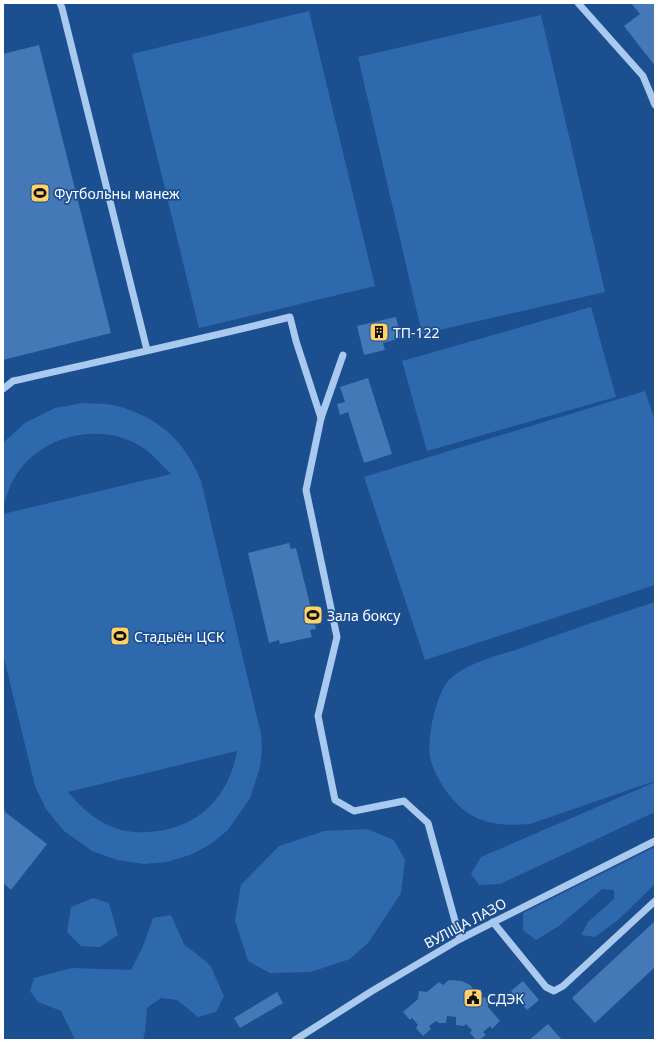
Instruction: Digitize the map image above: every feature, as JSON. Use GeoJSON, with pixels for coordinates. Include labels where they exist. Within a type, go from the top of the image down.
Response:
{"type":"FeatureCollection","features":[{"type":"Feature","properties":{"kind":"street"},"geometry":{"type":"LineString","coordinates":[[60,3],[147,350]]}},
{"type":"Feature","properties":{"kind":"street"},"geometry":{"type":"LineString","coordinates":[[578,3],[643,76],[655,105]]}},
{"type":"Feature","properties":{"kind":"street"},"geometry":{"type":"LineString","coordinates":[[3,389],[12,381],[290,317],[296,341],[321,418]]}},
{"type":"Feature","properties":{"kind":"street"},"geometry":{"type":"LineString","coordinates":[[343,355],[321,418],[306,490],[337,637],[318,716],[335,800],[354,811],[404,801],[428,823],[460,939]]}},
{"type":"Feature","properties":{"kind":"street","name":"ВУЛІЦА ЛАЗО"},"geometry":{"type":"LineString","coordinates":[[295,1040],[372,990],[460,939],[655,841]]}},
{"type":"Feature","properties":{"kind":"street"},"geometry":{"type":"LineString","coordinates":[[493,922],[546,987],[554,991],[563,986],[655,901]]}},
{"type":"Feature","properties":{"kind":"shaded area"},"geometry":{"type":"Polygon","coordinates":[[[309,11],[375,286],[199,328],[132,54],[309,11]]]}},
{"type":"Feature","properties":{"kind":"shaded area"},"geometry":{"type":"Polygon","coordinates":[[[541,15],[605,292],[422,334],[358,57],[541,15]]]}},
{"type":"Feature","properties":{"kind":"shaded area"},"geometry":{"type":"Polygon","coordinates":[[[591,307],[616,397],[427,451],[402,361],[591,307]]]}},
{"type":"Feature","properties":{"kind":"shaded area"},"geometry":{"type":"Polygon","coordinates":[[[645,391],[655,421],[655,585],[425,660],[364,477],[645,391]]]}},
{"type":"Feature","properties":{"kind":"shaded area","name":"Стадыён ЦСК"},"geometry":{"type":"Polygon","coordinates":[[[83,403],[105,404],[123,407],[144,416],[166,430],[182,447],[201,481],[261,734],[262,750],[260,767],[250,798],[228,830],[211,844],[190,855],[167,862],[144,864],[117,860],[92,851],[64,831],[46,809],[35,786],[3,654],[3,514],[171,474],[145,449],[129,440],[111,435],[93,434],[75,436],[57,441],[41,450],[27,461],[11,483],[3,509],[3,443],[25,423],[55,408],[83,403]],[[237,751],[68,792],[89,813],[101,822],[115,828],[136,832],[165,830],[181,825],[195,818],[208,808],[218,797],[233,768],[237,751]]]}},
{"type":"Feature","properties":{"kind":"shaded area"},"geometry":{"type":"Polygon","coordinates":[[[655,602],[655,781],[530,824],[516,825],[492,823],[471,815],[462,808],[444,788],[434,769],[430,758],[429,749],[431,727],[437,704],[441,693],[451,678],[465,668],[482,661],[655,602]]]}},
{"type":"Feature","properties":{"kind":"shaded area"},"geometry":{"type":"Polygon","coordinates":[[[655,782],[655,812],[500,884],[479,885],[471,874],[481,857],[655,782]]]}},
{"type":"Feature","properties":{"kind":"shaded area"},"geometry":{"type":"Polygon","coordinates":[[[367,829],[394,840],[405,860],[401,893],[369,942],[350,959],[311,972],[270,973],[248,961],[235,920],[241,885],[279,846],[324,831],[367,829]]]}},
{"type":"Feature","properties":{"kind":"shaded area"},"geometry":{"type":"Polygon","coordinates":[[[655,847],[655,884],[618,920],[595,937],[581,935],[588,922],[614,899],[614,890],[602,889],[559,926],[536,940],[523,930],[523,913],[655,847]]]}},
{"type":"Feature","properties":{"kind":"shaded area"},"geometry":{"type":"Polygon","coordinates":[[[93,898],[109,903],[118,935],[100,947],[81,946],[67,932],[71,907],[93,898]]]}},
{"type":"Feature","properties":{"kind":"shaded area"},"geometry":{"type":"Polygon","coordinates":[[[171,915],[184,944],[210,965],[224,996],[216,1012],[198,1017],[177,1000],[161,998],[147,1008],[143,1040],[75,1040],[61,1011],[38,1002],[30,991],[34,978],[72,968],[131,970],[143,946],[153,918],[171,915]]]}},
{"type":"Feature","properties":{"kind":"building"},"geometry":{"type":"Polygon","coordinates":[[[631,3],[655,3],[655,66],[624,26],[640,14],[631,3]]]}},
{"type":"Feature","properties":{"kind":"building","name":"Футбольны манеж"},"geometry":{"type":"Polygon","coordinates":[[[39,45],[111,333],[3,360],[3,54],[39,45]]]}},
{"type":"Feature","properties":{"kind":"building","name":"ТП-122"},"geometry":{"type":"Polygon","coordinates":[[[396,317],[401,338],[383,343],[385,350],[364,355],[357,326],[396,317]]]}},
{"type":"Feature","properties":{"kind":"building"},"geometry":{"type":"Polygon","coordinates":[[[368,378],[392,454],[364,463],[348,412],[340,415],[337,404],[345,402],[340,387],[368,378]]]}},
{"type":"Feature","properties":{"kind":"building"},"geometry":{"type":"Polygon","coordinates":[[[289,543],[291,549],[296,548],[316,629],[310,630],[312,637],[280,644],[279,640],[269,643],[248,553],[289,543]]]}},
{"type":"Feature","properties":{"kind":"building"},"geometry":{"type":"Polygon","coordinates":[[[3,804],[5,812],[47,844],[11,890],[3,883],[3,804]]]}},
{"type":"Feature","properties":{"kind":"building"},"geometry":{"type":"Polygon","coordinates":[[[655,921],[655,967],[595,1023],[572,998],[655,921]]]}},
{"type":"Feature","properties":{"kind":"building"},"geometry":{"type":"Polygon","coordinates":[[[449,980],[462,981],[470,985],[480,997],[489,998],[488,1007],[500,1021],[492,1029],[490,1026],[483,1032],[486,1035],[479,1040],[476,1040],[470,1033],[472,1030],[466,1024],[464,1026],[456,1025],[456,1017],[447,1016],[446,1023],[439,1023],[436,1021],[429,1026],[431,1029],[423,1036],[416,1028],[418,1025],[412,1018],[410,1020],[403,1012],[418,999],[419,991],[427,992],[439,982],[443,985],[449,980]]]}},
{"type":"Feature","properties":{"kind":"building"},"geometry":{"type":"Polygon","coordinates":[[[523,981],[539,1000],[527,1010],[511,991],[523,981]]]}},
{"type":"Feature","properties":{"kind":"building"},"geometry":{"type":"Polygon","coordinates":[[[277,992],[283,1003],[240,1028],[234,1018],[277,992]]]}},
{"type":"Feature","properties":{"kind":"building"},"geometry":{"type":"Polygon","coordinates":[[[548,1024],[562,1040],[529,1040],[548,1024]]]}},
{"type":"Feature","properties":{"kind":"place","name":"Футбольны манеж"},"geometry":{"type":"Point","coordinates":[40,193]}},
{"type":"Feature","properties":{"kind":"place","name":"ТП-122"},"geometry":{"type":"Point","coordinates":[379,332]}},
{"type":"Feature","properties":{"kind":"place","name":"Зала боксу"},"geometry":{"type":"Point","coordinates":[313,615]}},
{"type":"Feature","properties":{"kind":"place","name":"Стадыён ЦСК"},"geometry":{"type":"Point","coordinates":[120,636]}},
{"type":"Feature","properties":{"kind":"place","name":"СДЭК"},"geometry":{"type":"Point","coordinates":[473,998]}}]}
